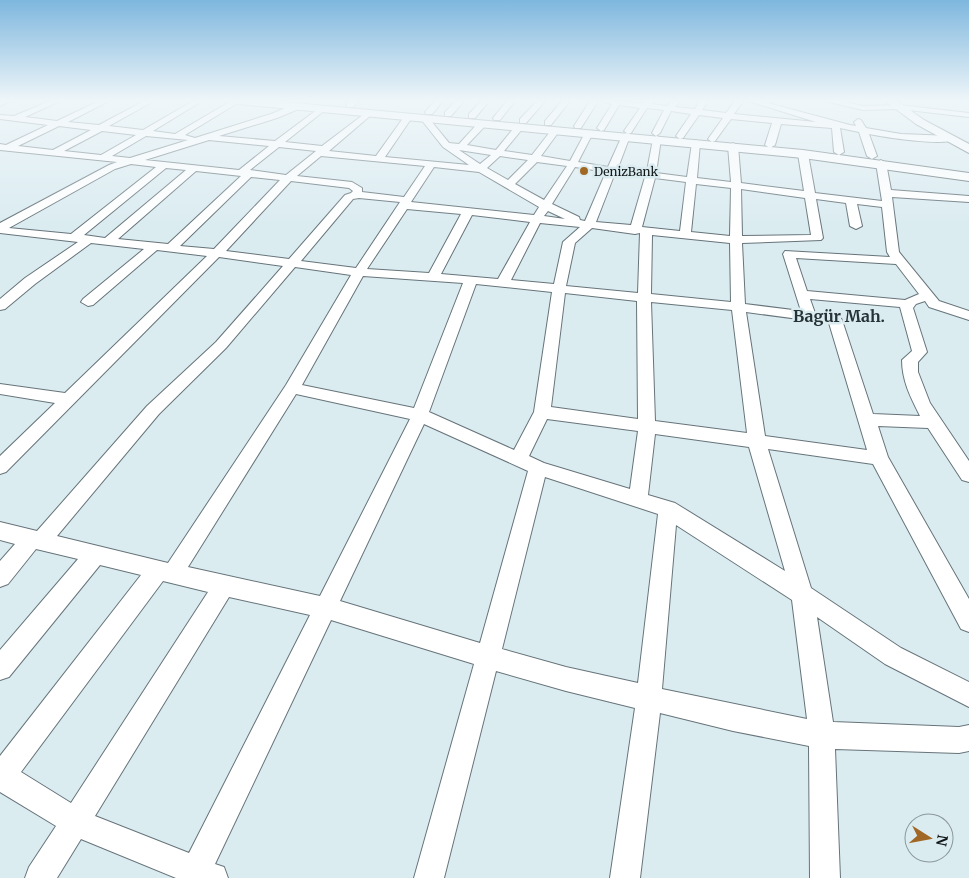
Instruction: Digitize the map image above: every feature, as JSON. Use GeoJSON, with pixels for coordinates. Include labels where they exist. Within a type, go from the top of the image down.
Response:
{"type":"FeatureCollection","features":[{"type":"Feature","properties":{"kind":"main road"},"geometry":{"type":"LineString","coordinates":[[696,142],[733,146],[781,142]]}},
{"type":"Feature","properties":{"kind":"main road"},"geometry":{"type":"LineString","coordinates":[[741,142],[770,145],[791,142]]}},
{"type":"Feature","properties":{"kind":"main road"},"geometry":{"type":"LineString","coordinates":[[810,142],[840,152],[876,160],[969,176]]}},
{"type":"Feature","properties":{"kind":"main road"},"geometry":{"type":"LineString","coordinates":[[811,142],[876,160],[969,171]]}},
{"type":"Feature","properties":{"kind":"main road"},"geometry":{"type":"LineString","coordinates":[[955,142],[968,149]]}},
{"type":"Feature","properties":{"kind":"street"},"geometry":{"type":"LineString","coordinates":[[4,147],[16,142]]}},
{"type":"Feature","properties":{"kind":"street"},"geometry":{"type":"LineString","coordinates":[[54,153],[74,142]]}},
{"type":"Feature","properties":{"kind":"street"},"geometry":{"type":"LineString","coordinates":[[101,158],[129,142]]}},
{"type":"Feature","properties":{"kind":"street"},"geometry":{"type":"LineString","coordinates":[[0,229],[112,167],[189,142]]}},
{"type":"Feature","properties":{"kind":"street"},"geometry":{"type":"LineString","coordinates":[[251,142],[378,159],[481,168],[498,154],[507,142]]}},
{"type":"Feature","properties":{"kind":"street"},"geometry":{"type":"LineString","coordinates":[[171,248],[279,142]]}},
{"type":"Feature","properties":{"kind":"street"},"geometry":{"type":"LineString","coordinates":[[0,467],[217,254],[288,178],[333,142]]}},
{"type":"Feature","properties":{"kind":"street"},"geometry":{"type":"LineString","coordinates":[[378,159],[388,142]]}},
{"type":"Feature","properties":{"kind":"street"},"geometry":{"type":"LineString","coordinates":[[444,142],[481,168],[546,206],[589,225]]}},
{"type":"Feature","properties":{"kind":"street"},"geometry":{"type":"LineString","coordinates":[[461,147],[466,142]]}},
{"type":"Feature","properties":{"kind":"street"},"geometry":{"type":"LineString","coordinates":[[509,184],[534,160],[544,142]]}},
{"type":"Feature","properties":{"kind":"street"},"geometry":{"type":"LineString","coordinates":[[502,284],[536,220],[587,142]]}},
{"type":"Feature","properties":{"kind":"street"},"geometry":{"type":"LineString","coordinates":[[429,878],[488,657],[528,464],[542,412],[559,290],[569,242],[589,225],[623,142]]}},
{"type":"Feature","properties":{"kind":"street"},"geometry":{"type":"LineString","coordinates":[[638,500],[647,426],[644,298],[640,231],[655,142]]}},
{"type":"Feature","properties":{"kind":"street"},"geometry":{"type":"LineString","coordinates":[[685,236],[696,142]]}},
{"type":"Feature","properties":{"kind":"street"},"geometry":{"type":"LineString","coordinates":[[0,577],[154,410],[222,345],[348,197],[356,195],[468,212],[685,236],[736,240],[817,238],[809,194],[804,142]]}},
{"type":"Feature","properties":{"kind":"street"},"geometry":{"type":"LineString","coordinates":[[838,142],[840,152]]}},
{"type":"Feature","properties":{"kind":"street"},"geometry":{"type":"LineString","coordinates":[[868,142],[876,160],[887,199],[893,252],[934,304],[969,316]]}},
{"type":"Feature","properties":{"kind":"street"},"geometry":{"type":"LineString","coordinates":[[446,145],[534,160],[851,200],[968,201]]}},
{"type":"Feature","properties":{"kind":"street"},"geometry":{"type":"LineString","coordinates":[[733,146],[736,186],[738,307],[757,443],[802,594],[822,735],[825,878]]}},
{"type":"Feature","properties":{"kind":"street"},"geometry":{"type":"LineString","coordinates":[[4,147],[352,185],[358,190],[356,195]]}},
{"type":"Feature","properties":{"kind":"street"},"geometry":{"type":"LineString","coordinates":[[431,164],[359,272],[292,388],[165,572],[1,776],[76,822],[204,874],[324,607],[420,415],[471,280]]}},
{"type":"Feature","properties":{"kind":"street"},"geometry":{"type":"LineString","coordinates":[[72,238],[164,165]]}},
{"type":"Feature","properties":{"kind":"street"},"geometry":{"type":"LineString","coordinates":[[107,242],[194,168]]}},
{"type":"Feature","properties":{"kind":"street"},"geometry":{"type":"LineString","coordinates":[[851,200],[856,226]]}},
{"type":"Feature","properties":{"kind":"street"},"geometry":{"type":"LineString","coordinates":[[433,277],[468,212]]}},
{"type":"Feature","properties":{"kind":"street"},"geometry":{"type":"LineString","coordinates":[[0,229],[359,272],[471,280],[738,307],[835,320],[879,458],[969,621]]}},
{"type":"Feature","properties":{"kind":"street"},"geometry":{"type":"LineString","coordinates":[[0,306],[24,286],[88,240]]}},
{"type":"Feature","properties":{"kind":"street"},"geometry":{"type":"LineString","coordinates":[[88,302],[154,247]]}},
{"type":"Feature","properties":{"kind":"street"},"geometry":{"type":"LineString","coordinates":[[809,316],[789,254],[900,262]]}},
{"type":"Feature","properties":{"kind":"street"},"geometry":{"type":"LineString","coordinates":[[802,294],[908,304]]}},
{"type":"Feature","properties":{"kind":"street"},"geometry":{"type":"LineString","coordinates":[[928,296],[911,301],[906,308],[920,352],[910,360],[908,368],[926,414],[969,475]]}},
{"type":"Feature","properties":{"kind":"street"},"geometry":{"type":"LineString","coordinates":[[292,388],[420,415],[528,464],[668,509],[802,594],[893,656],[969,695]]}},
{"type":"Feature","properties":{"kind":"street"},"geometry":{"type":"LineString","coordinates":[[0,389],[69,399]]}},
{"type":"Feature","properties":{"kind":"street"},"geometry":{"type":"LineString","coordinates":[[542,412],[757,443],[879,458]]}},
{"type":"Feature","properties":{"kind":"street"},"geometry":{"type":"LineString","coordinates":[[867,420],[932,422]]}},
{"type":"Feature","properties":{"kind":"street"},"geometry":{"type":"LineString","coordinates":[[625,878],[649,699],[668,509]]}},
{"type":"Feature","properties":{"kind":"street"},"geometry":{"type":"LineString","coordinates":[[0,531],[224,586],[324,607],[488,657],[649,699],[822,735],[959,740],[969,738]]}},
{"type":"Feature","properties":{"kind":"street"},"geometry":{"type":"LineString","coordinates":[[0,668],[95,555]]}},
{"type":"Feature","properties":{"kind":"street"},"geometry":{"type":"LineString","coordinates":[[40,878],[224,586]]}},
{"type":"Feature","properties":{"kind":"place","name":"DenizBank"},"geometry":{"type":"Point","coordinates":[584,171]}},
{"type":"Feature","properties":{"kind":"district","name":"Bagür Mah."},"geometry":{"type":"Point","coordinates":[839,316]}}]}
